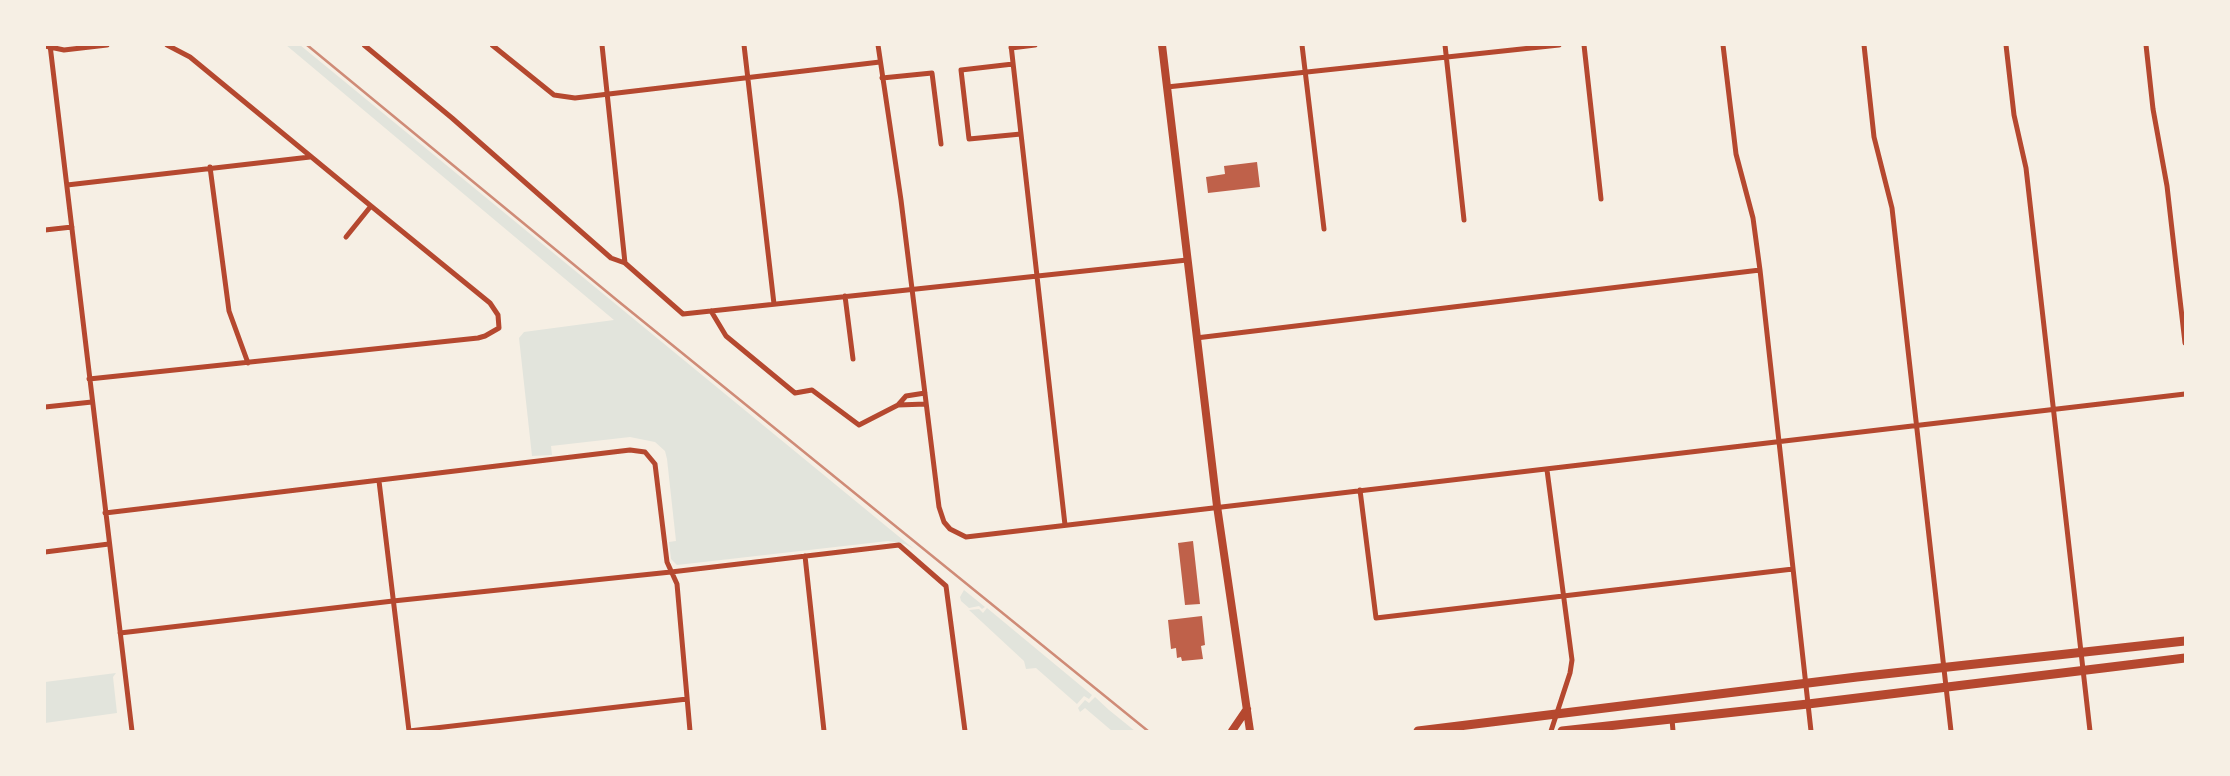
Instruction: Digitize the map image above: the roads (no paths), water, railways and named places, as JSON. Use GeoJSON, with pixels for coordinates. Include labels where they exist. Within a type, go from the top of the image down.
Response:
{"type":"FeatureCollection","features":[{"type":"Feature","properties":{"kind":"main road"},"geometry":{"type":"LineString","coordinates":[[1162,45],[1217,506],[1250,731]]}},
{"type":"Feature","properties":{"kind":"main road"},"geometry":{"type":"LineString","coordinates":[[1418,731],[1805,683],[2082,654],[2185,641]]}},
{"type":"Feature","properties":{"kind":"main road"},"geometry":{"type":"LineString","coordinates":[[1562,731],[1946,688],[2185,658]]}},
{"type":"Feature","properties":{"kind":"main road"},"geometry":{"type":"LineString","coordinates":[[1232,731],[1247,709]]}},
{"type":"Feature","properties":{"kind":"street"},"geometry":{"type":"LineString","coordinates":[[107,45],[64,50],[49,46],[132,731]]}},
{"type":"Feature","properties":{"kind":"street"},"geometry":{"type":"LineString","coordinates":[[89,379],[478,338],[499,328],[498,315],[490,303],[190,57],[167,45]]}},
{"type":"Feature","properties":{"kind":"street"},"geometry":{"type":"LineString","coordinates":[[364,45],[452,118],[611,258],[625,263],[683,314],[1187,260]]}},
{"type":"Feature","properties":{"kind":"street"},"geometry":{"type":"LineString","coordinates":[[492,45],[554,95],[575,98],[880,62]]}},
{"type":"Feature","properties":{"kind":"street"},"geometry":{"type":"LineString","coordinates":[[602,45],[625,263]]}},
{"type":"Feature","properties":{"kind":"street"},"geometry":{"type":"LineString","coordinates":[[744,45],[774,304]]}},
{"type":"Feature","properties":{"kind":"street"},"geometry":{"type":"LineString","coordinates":[[878,45],[901,200],[939,507],[944,522],[950,529],[956,534],[966,537],[1217,506],[1547,470],[2185,394]]}},
{"type":"Feature","properties":{"kind":"street"},"geometry":{"type":"LineString","coordinates":[[1035,45],[1011,47],[1065,525]]}},
{"type":"Feature","properties":{"kind":"street"},"geometry":{"type":"LineString","coordinates":[[1302,45],[1324,229]]}},
{"type":"Feature","properties":{"kind":"street"},"geometry":{"type":"LineString","coordinates":[[1445,45],[1464,220]]}},
{"type":"Feature","properties":{"kind":"street"},"geometry":{"type":"LineString","coordinates":[[1167,87],[1559,45]]}},
{"type":"Feature","properties":{"kind":"street"},"geometry":{"type":"LineString","coordinates":[[1584,45],[1601,199]]}},
{"type":"Feature","properties":{"kind":"street"},"geometry":{"type":"LineString","coordinates":[[1723,45],[1736,154],[1753,218],[1760,270],[1811,731]]}},
{"type":"Feature","properties":{"kind":"street"},"geometry":{"type":"LineString","coordinates":[[1864,45],[1874,137],[1892,208],[1951,731]]}},
{"type":"Feature","properties":{"kind":"street"},"geometry":{"type":"LineString","coordinates":[[2006,45],[2014,115],[2026,168],[2090,731]]}},
{"type":"Feature","properties":{"kind":"street"},"geometry":{"type":"LineString","coordinates":[[2146,45],[2153,109],[2167,186],[2185,343]]}},
{"type":"Feature","properties":{"kind":"street"},"geometry":{"type":"LineString","coordinates":[[1013,64],[961,70],[969,139],[1021,134]]}},
{"type":"Feature","properties":{"kind":"street"},"geometry":{"type":"LineString","coordinates":[[882,78],[932,73],[941,144]]}},
{"type":"Feature","properties":{"kind":"street"},"geometry":{"type":"LineString","coordinates":[[67,185],[210,167],[310,157]]}},
{"type":"Feature","properties":{"kind":"street"},"geometry":{"type":"LineString","coordinates":[[210,167],[229,311],[248,363]]}},
{"type":"Feature","properties":{"kind":"street"},"geometry":{"type":"LineString","coordinates":[[346,238],[371,206]]}},
{"type":"Feature","properties":{"kind":"street"},"geometry":{"type":"LineString","coordinates":[[45,230],[72,226]]}},
{"type":"Feature","properties":{"kind":"street"},"geometry":{"type":"LineString","coordinates":[[1196,338],[1760,270]]}},
{"type":"Feature","properties":{"kind":"street"},"geometry":{"type":"LineString","coordinates":[[845,296],[853,359]]}},
{"type":"Feature","properties":{"kind":"street"},"geometry":{"type":"LineString","coordinates":[[711,311],[726,336],[794,394],[812,390],[859,425],[898,405],[906,396],[925,393]]}},
{"type":"Feature","properties":{"kind":"street"},"geometry":{"type":"LineString","coordinates":[[45,408],[92,402]]}},
{"type":"Feature","properties":{"kind":"street"},"geometry":{"type":"LineString","coordinates":[[898,405],[926,404]]}},
{"type":"Feature","properties":{"kind":"street"},"geometry":{"type":"LineString","coordinates":[[105,513],[630,450],[645,452],[655,464],[667,562],[677,584],[690,731]]}},
{"type":"Feature","properties":{"kind":"street"},"geometry":{"type":"LineString","coordinates":[[1547,470],[1572,660],[1551,731]]}},
{"type":"Feature","properties":{"kind":"street"},"geometry":{"type":"LineString","coordinates":[[379,480],[409,731],[687,699]]}},
{"type":"Feature","properties":{"kind":"street"},"geometry":{"type":"LineString","coordinates":[[1360,490],[1376,618],[1793,569]]}},
{"type":"Feature","properties":{"kind":"street"},"geometry":{"type":"LineString","coordinates":[[45,552],[109,544]]}},
{"type":"Feature","properties":{"kind":"street"},"geometry":{"type":"LineString","coordinates":[[120,633],[899,545],[946,586],[965,731]]}},
{"type":"Feature","properties":{"kind":"street"},"geometry":{"type":"LineString","coordinates":[[805,556],[824,731]]}},
{"type":"Feature","properties":{"kind":"street"},"geometry":{"type":"LineString","coordinates":[[1672,718],[1674,731]]}},
{"type":"Feature","properties":{"kind":"railway"},"geometry":{"type":"LineString","coordinates":[[307,45],[618,301],[1148,731]]}}]}
